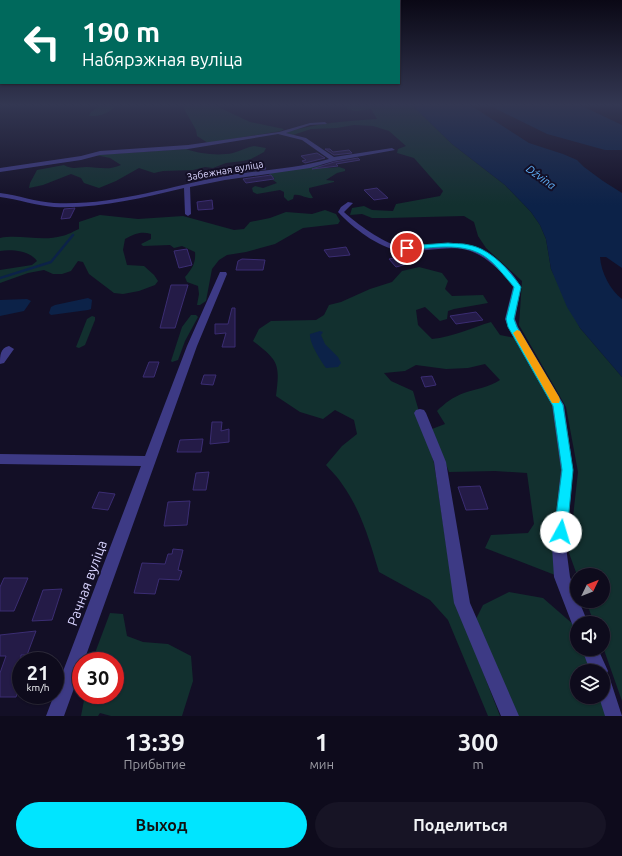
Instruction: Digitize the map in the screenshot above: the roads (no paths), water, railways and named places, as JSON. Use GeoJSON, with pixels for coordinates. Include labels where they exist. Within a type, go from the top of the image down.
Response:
{"type":"FeatureCollection","features":[{"type":"Feature","properties":{"kind":"street"},"geometry":{"type":"LineString","coordinates":[[0,170],[81,158],[100,153],[188,147],[243,138]]}},
{"type":"Feature","properties":{"kind":"street"},"geometry":{"type":"LineString","coordinates":[[302,138],[333,159]]}},
{"type":"Feature","properties":{"kind":"street","name":"Забежная вуліца"},"geometry":{"type":"LineString","coordinates":[[0,195],[17,197],[52,205],[86,205],[135,197],[225,178],[310,166],[333,159],[392,150]]}},
{"type":"Feature","properties":{"kind":"street"},"geometry":{"type":"LineString","coordinates":[[187,186],[188,214]]}},
{"type":"Feature","properties":{"kind":"street"},"geometry":{"type":"LineString","coordinates":[[350,203],[343,208],[341,212],[348,219],[382,241],[397,248],[448,245],[469,246],[487,254],[505,271],[518,287],[510,319],[513,327],[558,405],[568,470],[559,547],[562,577],[577,616]]}},
{"type":"Feature","properties":{"kind":"street","name":"Рачная вуліца"},"geometry":{"type":"LineString","coordinates":[[55,716],[192,346],[223,274]]}},
{"type":"Feature","properties":{"kind":"street"},"geometry":{"type":"LineString","coordinates":[[0,360],[9,350]]}},
{"type":"Feature","properties":{"kind":"street"},"geometry":{"type":"LineString","coordinates":[[420,413],[440,462],[462,604],[510,716]]}},
{"type":"Feature","properties":{"kind":"street"},"geometry":{"type":"LineString","coordinates":[[0,459],[149,461]]}},
{"type":"Feature","properties":{"kind":"street"},"geometry":{"type":"LineString","coordinates":[[610,704],[614,716]]}},
{"type":"Feature","properties":{"kind":"water","name":"Dźvina"},"geometry":{"type":"Polygon","coordinates":[[[446,138],[522,138],[529,143],[577,160],[603,181],[622,193],[622,268],[606,257],[600,257],[602,269],[610,286],[622,299],[622,377],[580,328],[567,307],[551,269],[546,239],[540,225],[531,212],[505,185],[446,138]]]}},
{"type":"Feature","properties":{"kind":"water"},"geometry":{"type":"Polygon","coordinates":[[[563,138],[622,138],[622,150],[605,150],[563,138]]]}},
{"type":"Feature","properties":{"kind":"water"},"geometry":{"type":"Polygon","coordinates":[[[88,298],[92,300],[91,309],[51,315],[49,313],[51,307],[55,305],[88,298]]]}},
{"type":"Feature","properties":{"kind":"water"},"geometry":{"type":"Polygon","coordinates":[[[27,299],[31,301],[24,311],[0,316],[0,300],[27,299]]]}},
{"type":"Feature","properties":{"kind":"water"},"geometry":{"type":"Polygon","coordinates":[[[320,331],[323,332],[321,335],[325,344],[338,357],[341,363],[338,367],[326,368],[313,347],[310,334],[320,331]]]}},
{"type":"Feature","properties":{"kind":"waterway"},"geometry":{"type":"LineString","coordinates":[[0,278],[51,262],[73,235]]}}]}
